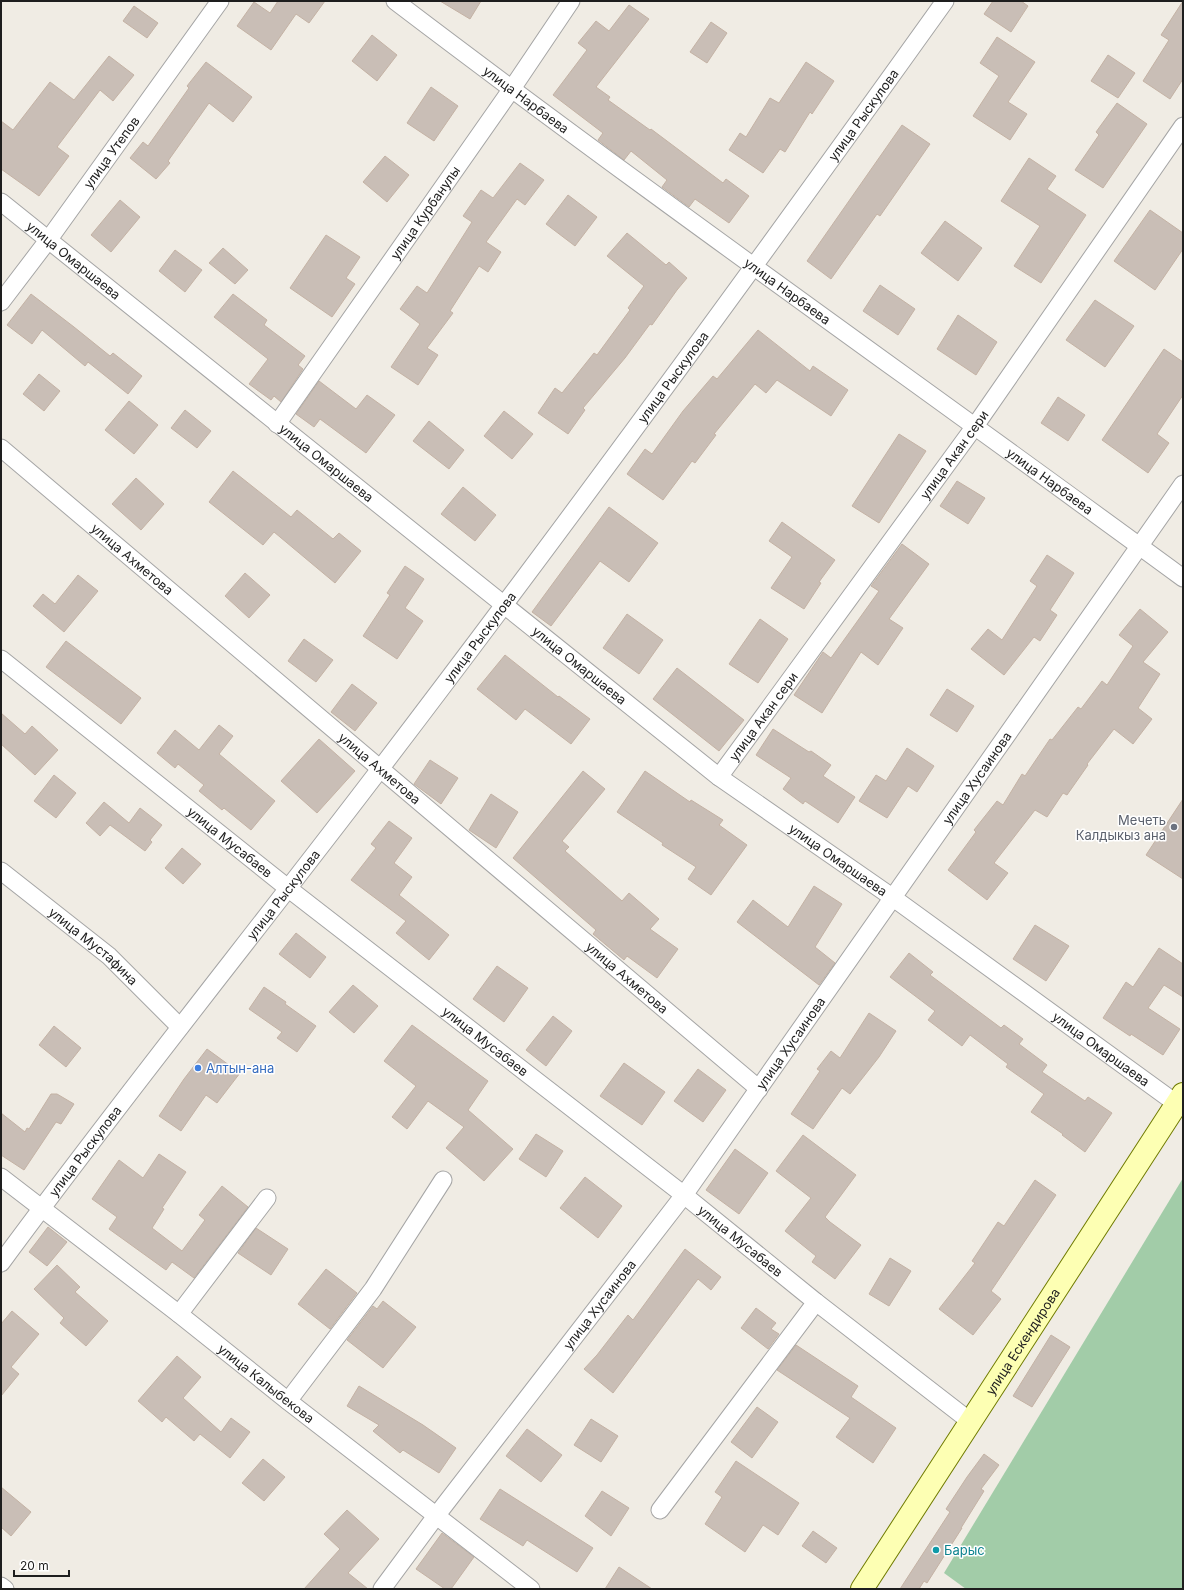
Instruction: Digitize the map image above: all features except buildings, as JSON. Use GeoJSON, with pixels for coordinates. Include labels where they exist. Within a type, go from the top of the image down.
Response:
{"type":"FeatureCollection","features":[{"type":"Feature","properties":{"kind":"street","name":"улица Утепов"},"geometry":{"type":"LineString","coordinates":[[1,302],[49,239],[220,1]]}},
{"type":"Feature","properties":{"kind":"street","name":"улица Нарбаева"},"geometry":{"type":"LineString","coordinates":[[395,1],[511,90],[754,268],[975,426],[1183,578]]}},
{"type":"Feature","properties":{"kind":"street","name":"улица Курбанулы"},"geometry":{"type":"LineString","coordinates":[[278,424],[511,90],[571,1]]}},
{"type":"Feature","properties":{"kind":"street","name":"улица Рыскулова"},"geometry":{"type":"LineString","coordinates":[[1,1263],[41,1208],[180,1027],[289,889],[504,605],[754,268],[945,1]]}},
{"type":"Feature","properties":{"kind":"street","name":"улица Акан сери"},"geometry":{"type":"LineString","coordinates":[[719,777],[975,426],[1183,126]]}},
{"type":"Feature","properties":{"kind":"street","name":"улица Омаршаева"},"geometry":{"type":"LineString","coordinates":[[1,202],[719,777],[1180,1099]]}},
{"type":"Feature","properties":{"kind":"street","name":"улица Ахметова"},"geometry":{"type":"LineString","coordinates":[[1,448],[759,1089]]}},
{"type":"Feature","properties":{"kind":"street","name":"улица Хусаинова"},"geometry":{"type":"LineString","coordinates":[[382,1589],[436,1516],[684,1195],[1183,484]]}},
{"type":"Feature","properties":{"kind":"street","name":"улица Мусабаев"},"geometry":{"type":"LineString","coordinates":[[1,659],[289,889],[684,1195],[816,1302],[971,1422]]}},
{"type":"Feature","properties":{"kind":"street","name":"улица Мустафина"},"geometry":{"type":"LineString","coordinates":[[1,871],[109,956],[180,1027]]}},
{"type":"Feature","properties":{"kind":"street","name":"улица Ескендирова"},"geometry":{"type":"LineString","coordinates":[[862,1589],[1180,1099]]}},
{"type":"Feature","properties":{"kind":"street","name":"улица Калыбекова"},"geometry":{"type":"LineString","coordinates":[[1,1177],[531,1589]]}},
{"type":"Feature","properties":{"kind":"street"},"geometry":{"type":"LineString","coordinates":[[288,1401],[373,1289],[443,1180]]}},
{"type":"Feature","properties":{"kind":"street"},"geometry":{"type":"LineString","coordinates":[[179,1314],[267,1198]]}},
{"type":"Feature","properties":{"kind":"street"},"geometry":{"type":"LineString","coordinates":[[660,1510],[816,1302]]}},
{"type":"Feature","properties":{"kind":"street"},"geometry":{"type":"LineString","coordinates":[[1,1586],[5,1589]]}},
{"type":"Feature","properties":{"kind":"green space"},"geometry":{"type":"Polygon","coordinates":[[[1183,1178],[1183,1589],[966,1589],[944,1573],[1183,1178]]]}},
{"type":"Feature","properties":{"kind":"place","name":"Мечеть Калдыкыз ана"},"geometry":{"type":"Point","coordinates":[1174,827]}},
{"type":"Feature","properties":{"kind":"place","name":"Алтын-ана"},"geometry":{"type":"Point","coordinates":[198,1068]}},
{"type":"Feature","properties":{"kind":"place","name":"Барыс"},"geometry":{"type":"Point","coordinates":[936,1550]}}]}
